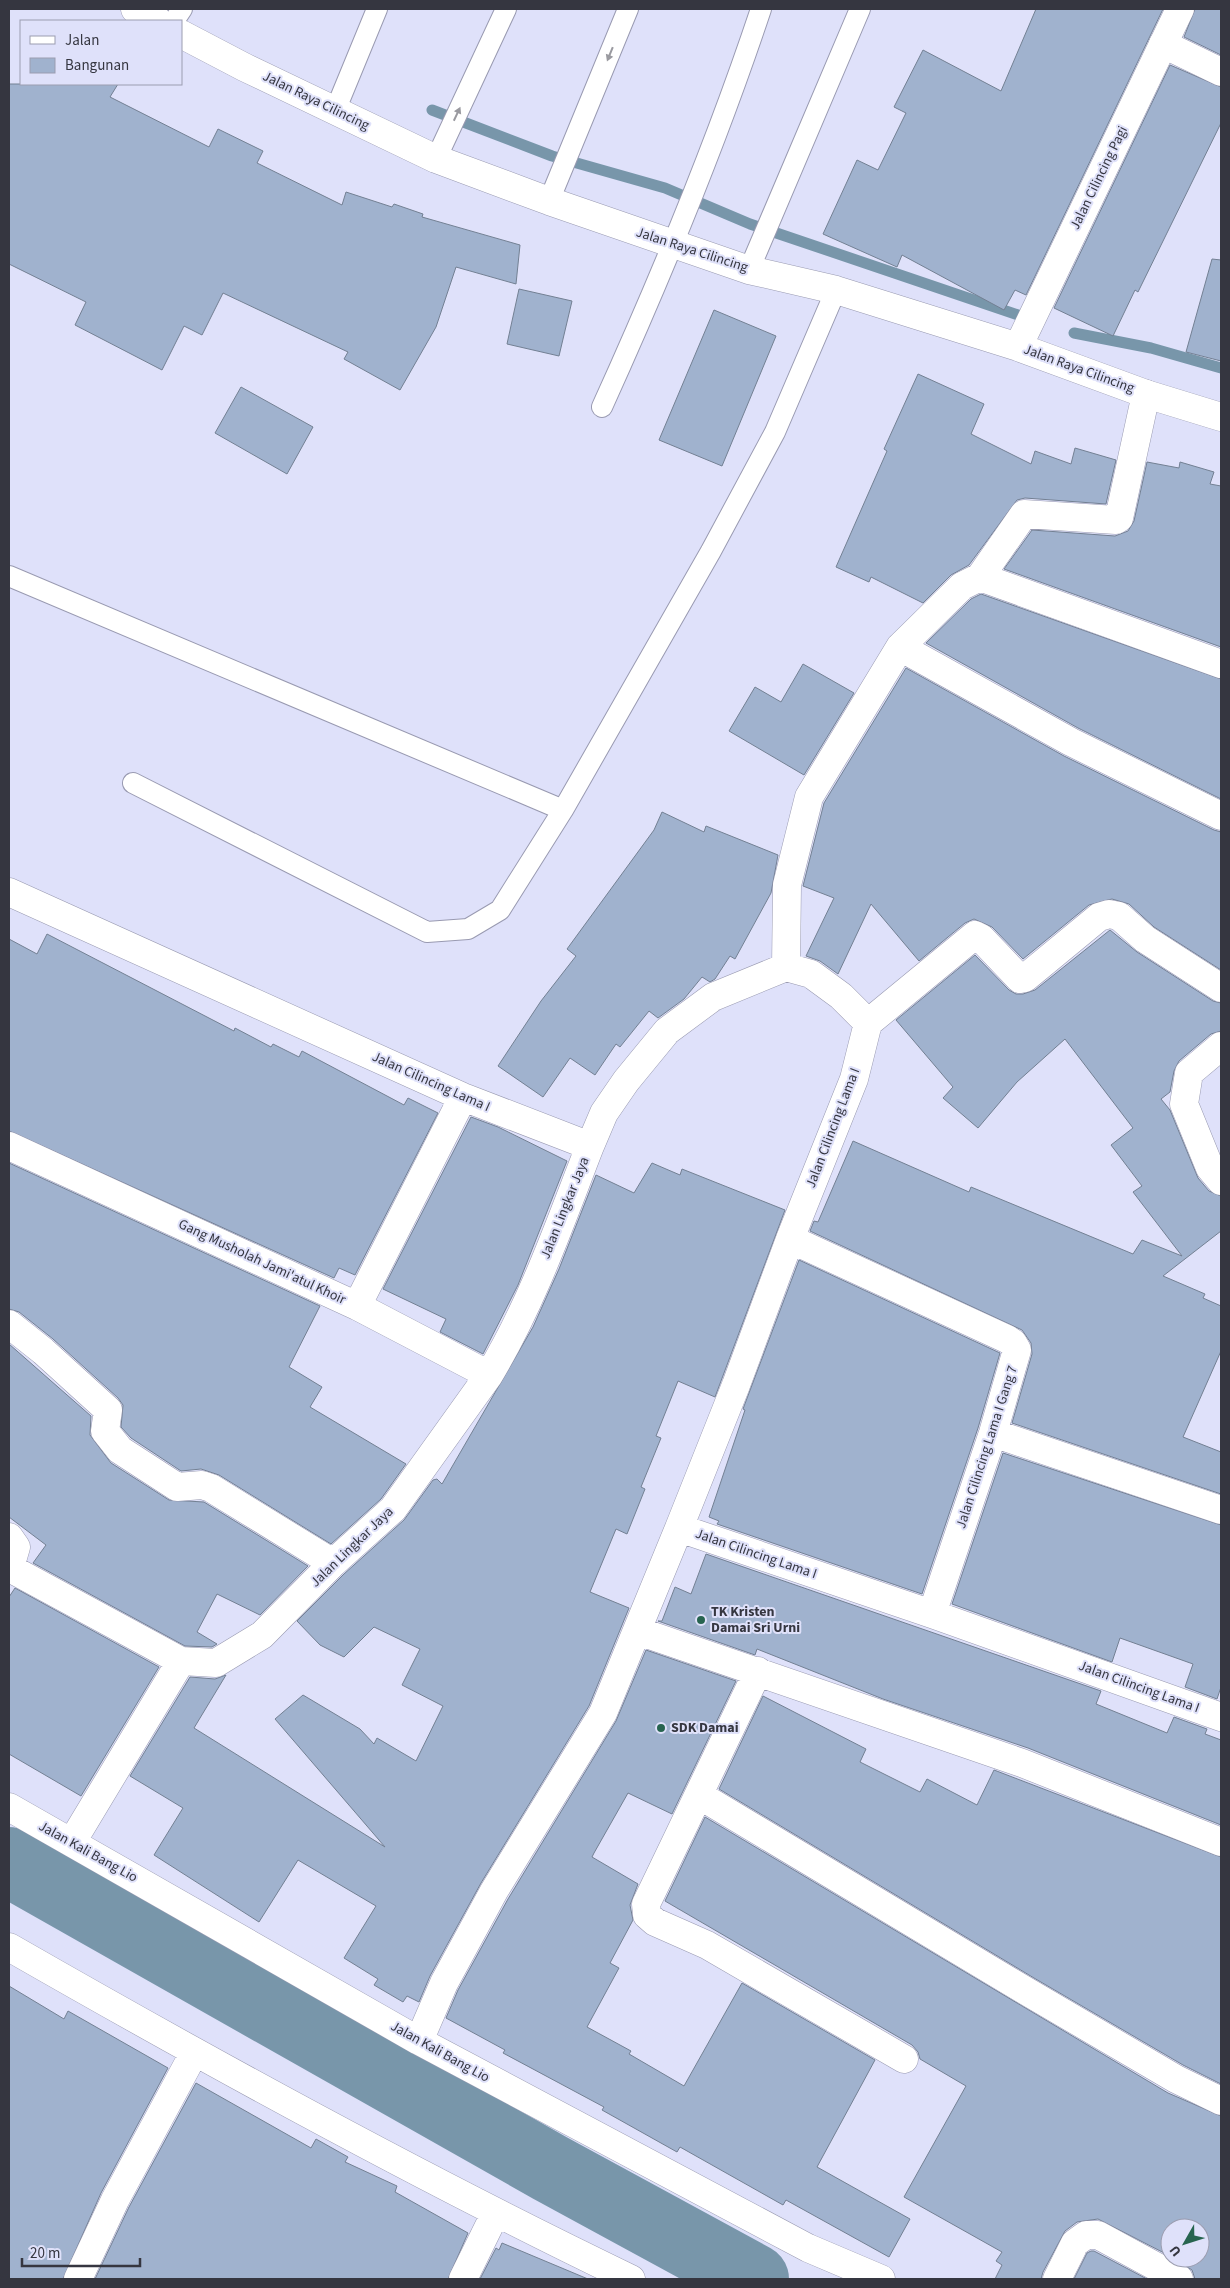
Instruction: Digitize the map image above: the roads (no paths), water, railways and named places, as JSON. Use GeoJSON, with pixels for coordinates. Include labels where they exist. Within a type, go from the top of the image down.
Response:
{"type":"FeatureCollection","features":[{"type":"Feature","properties":{"kind":"street"},"geometry":{"type":"LineString","coordinates":[[135,9],[156,20]]}},
{"type":"Feature","properties":{"kind":"street","name":"Jalan Cilincing Pagi"},"geometry":{"type":"LineString","coordinates":[[1018,347],[1180,9]]}},
{"type":"Feature","properties":{"kind":"street","name":"Jalan Raya Cilincing"},"geometry":{"type":"LineString","coordinates":[[182,34],[436,159],[549,201],[749,270],[836,290],[1018,347],[1146,394],[1221,416]]}},
{"type":"Feature","properties":{"kind":"street"},"geometry":{"type":"LineString","coordinates":[[1163,44],[1221,72]]}},
{"type":"Feature","properties":{"kind":"street"},"geometry":{"type":"LineString","coordinates":[[786,967],[787,885],[809,796],[900,647],[962,586],[980,577],[1024,514],[1116,520],[1119,518],[1146,394]]}},
{"type":"Feature","properties":{"kind":"street"},"geometry":{"type":"LineString","coordinates":[[980,577],[1221,664]]}},
{"type":"Feature","properties":{"kind":"street"},"geometry":{"type":"LineString","coordinates":[[900,647],[1071,742],[1221,816]]}},
{"type":"Feature","properties":{"kind":"street","name":"Jalan Cilincing Lama I"},"geometry":{"type":"LineString","coordinates":[[9,892],[464,1098],[590,1146]]}},
{"type":"Feature","properties":{"kind":"street"},"geometry":{"type":"LineString","coordinates":[[590,1146],[604,1113],[626,1081],[668,1031],[713,997],[786,967],[811,974],[841,996],[868,1023],[975,935],[982,938],[1014,976],[1020,979],[1025,978],[1099,917],[1109,914],[1119,916],[1145,939],[1221,988]]}},
{"type":"Feature","properties":{"kind":"street","name":"Jalan Cilincing Lama I"},"geometry":{"type":"LineString","coordinates":[[868,1023],[854,1079],[790,1239],[736,1385],[679,1528],[932,1614],[1221,1717]]}},
{"type":"Feature","properties":{"kind":"street"},"geometry":{"type":"LineString","coordinates":[[1221,1046],[1189,1073],[1184,1104],[1210,1168],[1221,1181]]}},
{"type":"Feature","properties":{"kind":"street","name":"Gang Musholah Jami'atul Khoir"},"geometry":{"type":"LineString","coordinates":[[9,1146],[356,1306],[464,1098]]}},
{"type":"Feature","properties":{"kind":"street","name":"Jalan Lingkar Jaya"},"geometry":{"type":"LineString","coordinates":[[9,1536],[16,1546],[12,1564],[18,1572],[181,1662],[216,1663],[262,1635],[333,1563],[393,1509],[489,1375],[503,1352],[551,1246],[590,1146]]}},
{"type":"Feature","properties":{"kind":"street","name":"Jalan Cilincing Lama I Gang 7"},"geometry":{"type":"LineString","coordinates":[[790,1239],[1013,1343],[1017,1350],[993,1433],[932,1614]]}},
{"type":"Feature","properties":{"kind":"street"},"geometry":{"type":"LineString","coordinates":[[356,1306],[489,1375]]}},
{"type":"Feature","properties":{"kind":"street"},"geometry":{"type":"LineString","coordinates":[[9,1324],[43,1351],[108,1410],[106,1431],[120,1450],[177,1487],[202,1485],[211,1488],[333,1563]]}},
{"type":"Feature","properties":{"kind":"street"},"geometry":{"type":"LineString","coordinates":[[993,1433],[1221,1510]]}},
{"type":"Feature","properties":{"kind":"street"},"geometry":{"type":"LineString","coordinates":[[419,2041],[444,1983],[494,1891],[603,1714],[679,1528]]}},
{"type":"Feature","properties":{"kind":"street"},"geometry":{"type":"LineString","coordinates":[[638,1631],[1022,1763],[1221,1842]]}},
{"type":"Feature","properties":{"kind":"street"},"geometry":{"type":"LineString","coordinates":[[72,1842],[181,1662]]}},
{"type":"Feature","properties":{"kind":"street"},"geometry":{"type":"LineString","coordinates":[[758,1671],[646,1904],[647,1915],[655,1922],[707,1944],[904,2059]]}},
{"type":"Feature","properties":{"kind":"street"},"geometry":{"type":"LineString","coordinates":[[699,1795],[1092,2030],[1176,2079],[1221,2102]]}},
{"type":"Feature","properties":{"kind":"street","name":"Jalan Kali Bang Lio"},"geometry":{"type":"LineString","coordinates":[[9,1807],[419,2041],[808,2248],[881,2279]]}},
{"type":"Feature","properties":{"kind":"street"},"geometry":{"type":"LineString","coordinates":[[9,1947],[194,2053],[495,2214],[631,2279]]}},
{"type":"Feature","properties":{"kind":"street"},"geometry":{"type":"LineString","coordinates":[[78,2279],[115,2200],[194,2053]]}},
{"type":"Feature","properties":{"kind":"street"},"geometry":{"type":"LineString","coordinates":[[463,2279],[495,2214]]}},
{"type":"Feature","properties":{"kind":"street"},"geometry":{"type":"LineString","coordinates":[[1057,2279],[1075,2242],[1086,2235],[1098,2235],[1179,2279]]}},
{"type":"Feature","properties":{"kind":"lane"},"geometry":{"type":"LineString","coordinates":[[175,20],[182,9]]}},
{"type":"Feature","properties":{"kind":"lane"},"geometry":{"type":"LineString","coordinates":[[335,111],[377,9]]}},
{"type":"Feature","properties":{"kind":"lane"},"geometry":{"type":"LineString","coordinates":[[436,159],[506,9]]}},
{"type":"Feature","properties":{"kind":"lane"},"geometry":{"type":"LineString","coordinates":[[549,201],[628,9]]}},
{"type":"Feature","properties":{"kind":"lane"},"geometry":{"type":"LineString","coordinates":[[602,407],[654,291],[746,55],[761,9]]}},
{"type":"Feature","properties":{"kind":"lane"},"geometry":{"type":"LineString","coordinates":[[749,270],[860,9]]}},
{"type":"Feature","properties":{"kind":"lane"},"geometry":{"type":"LineString","coordinates":[[133,783],[426,932],[468,928],[500,910],[563,810],[711,551],[775,432],[836,290]]}},
{"type":"Feature","properties":{"kind":"lane"},"geometry":{"type":"LineString","coordinates":[[9,576],[563,810]]}},
{"type":"Feature","properties":{"kind":"waterway"},"geometry":{"type":"LineString","coordinates":[[432,110],[552,156],[665,188],[750,224],[1024,317]]}},
{"type":"Feature","properties":{"kind":"waterway"},"geometry":{"type":"LineString","coordinates":[[1074,333],[1151,348],[1221,368]]}},
{"type":"Feature","properties":{"kind":"waterway"},"geometry":{"type":"LineString","coordinates":[[9,1862],[550,2168],[754,2279]]}},
{"type":"Feature","properties":{"kind":"place","name":"TK Kristen Damai Sri Urni"},"geometry":{"type":"Point","coordinates":[701,1620]}},
{"type":"Feature","properties":{"kind":"place","name":"SDK Damai"},"geometry":{"type":"Point","coordinates":[661,1728]}}]}
